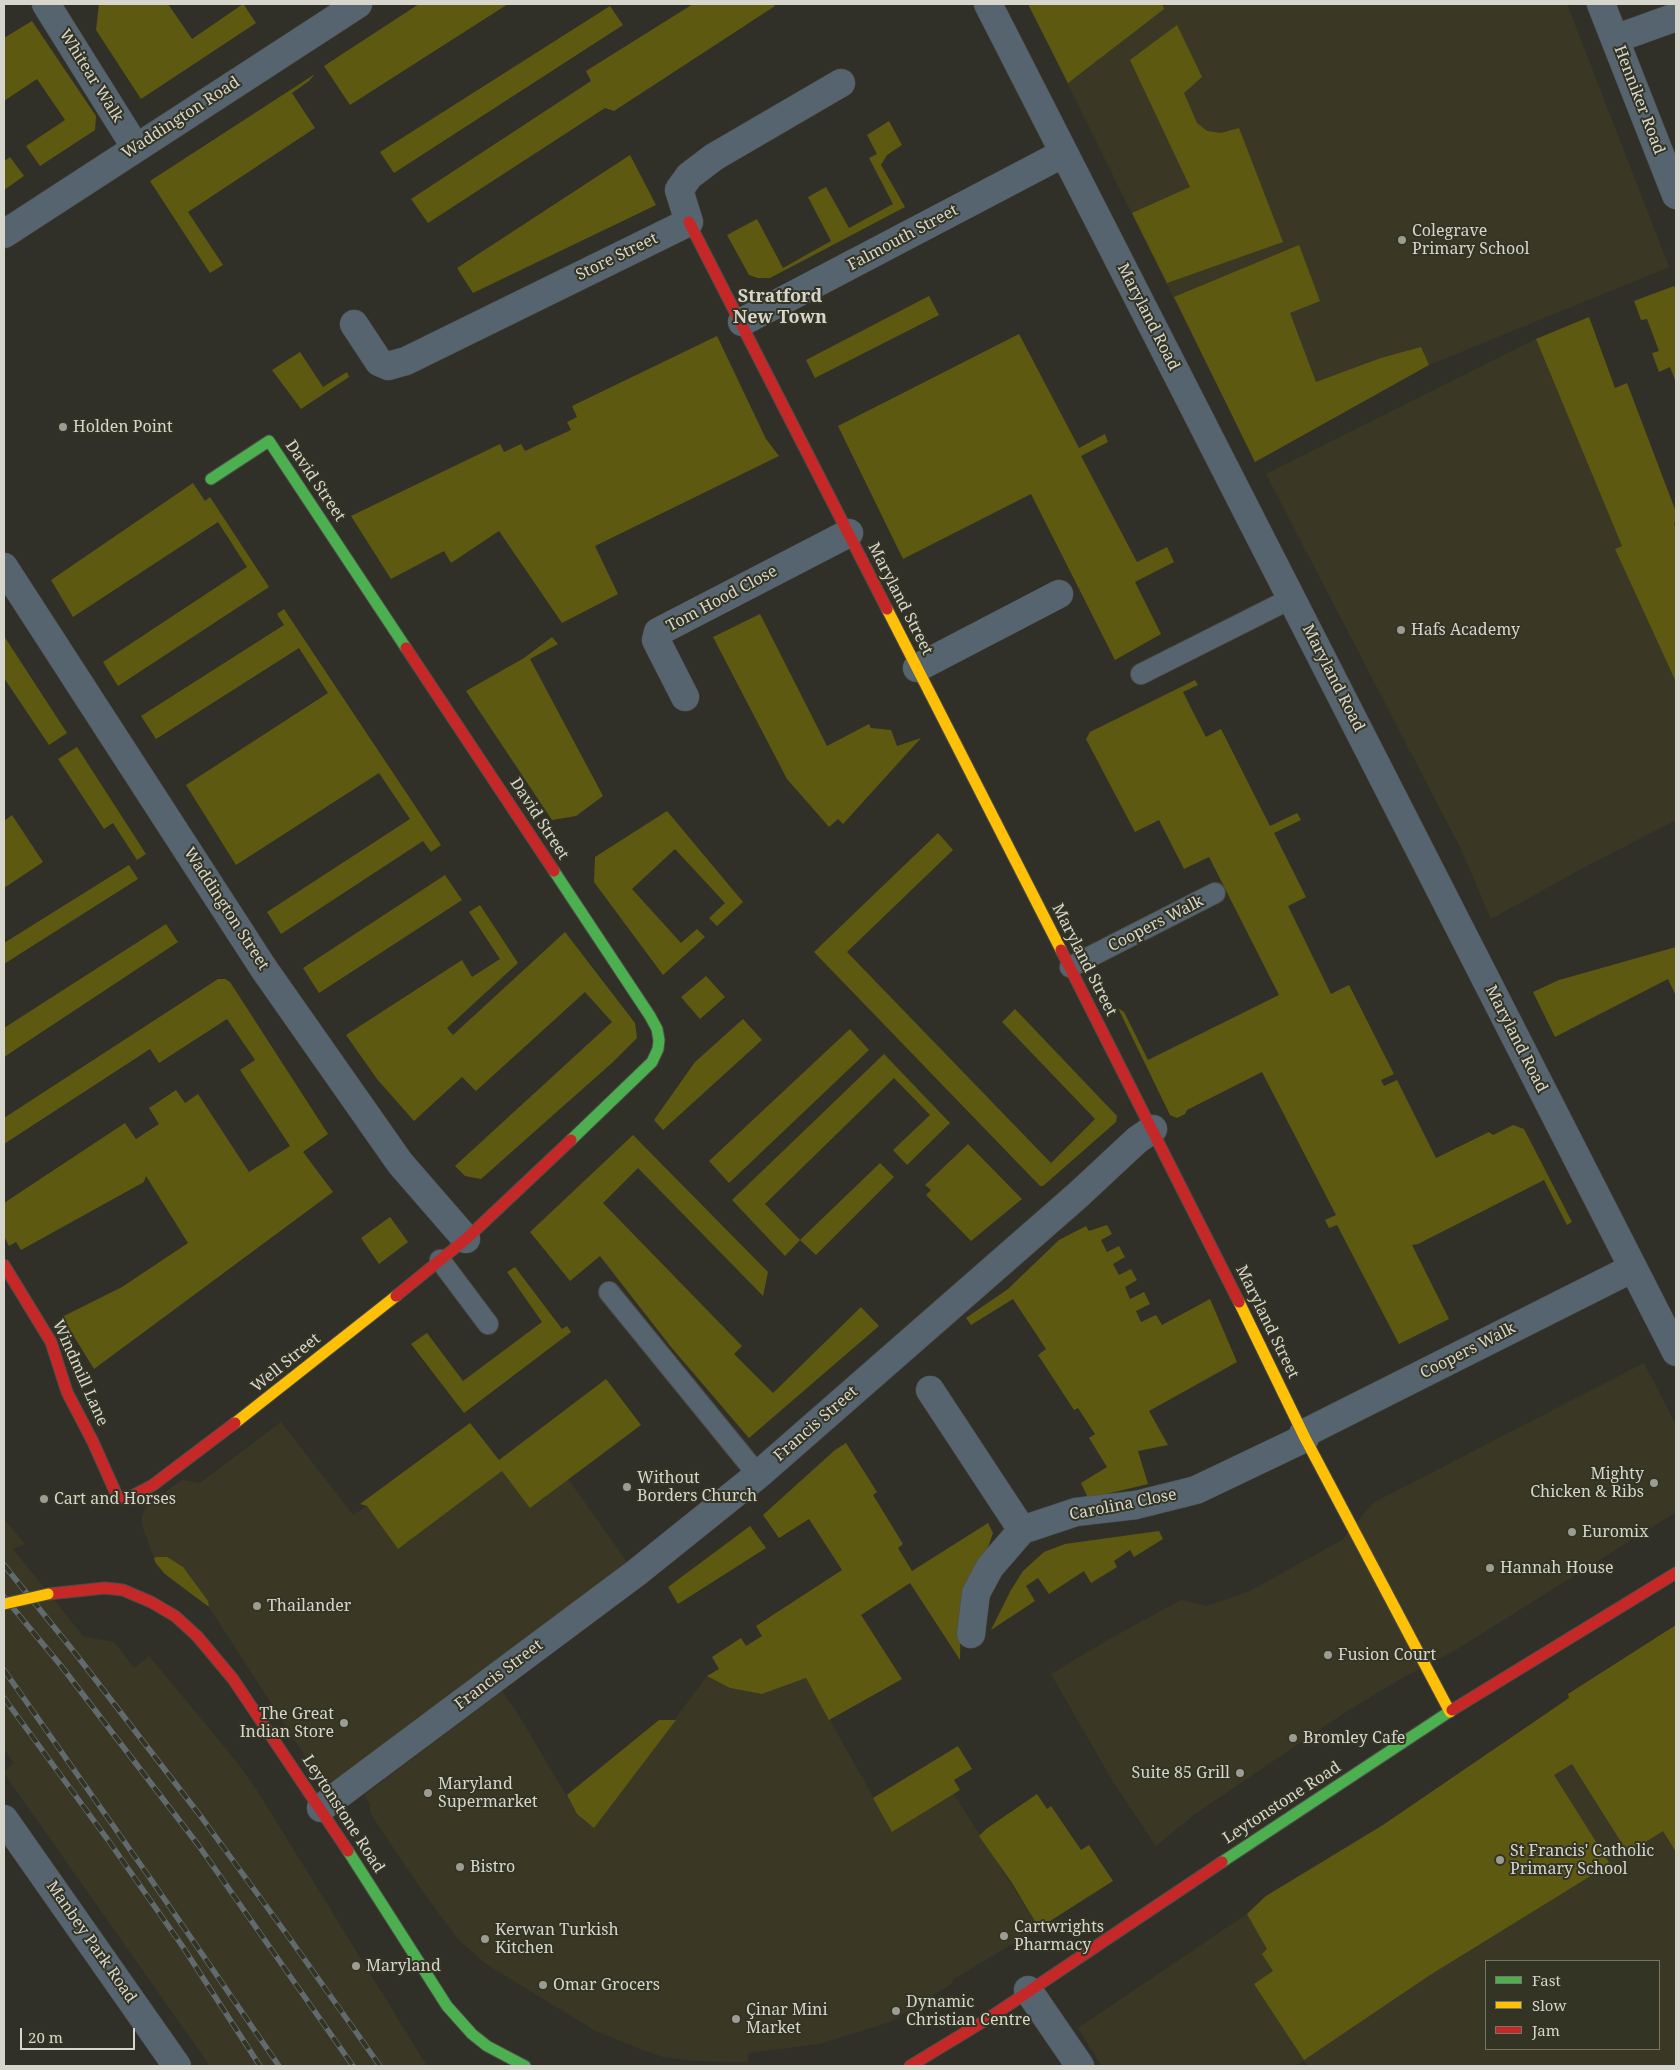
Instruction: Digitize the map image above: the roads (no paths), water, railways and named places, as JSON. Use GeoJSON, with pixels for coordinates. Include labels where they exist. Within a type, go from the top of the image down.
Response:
{"type":"FeatureCollection","features":[{"type":"Feature","properties":{"kind":"street","name":"Whitear Walk"},"geometry":{"type":"LineString","coordinates":[[46,4],[136,148]]}},
{"type":"Feature","properties":{"kind":"street","name":"Maryland Road"},"geometry":{"type":"LineString","coordinates":[[988,4],[1676,1352]]}},
{"type":"Feature","properties":{"kind":"street","name":"Henniker Road"},"geometry":{"type":"LineString","coordinates":[[1601,4],[1676,196]]}},
{"type":"Feature","properties":{"kind":"street","name":"Waddington Road"},"geometry":{"type":"LineString","coordinates":[[4,234],[136,148],[345,7]]}},
{"type":"Feature","properties":{"kind":"street"},"geometry":{"type":"LineString","coordinates":[[1615,39],[1676,17]]}},
{"type":"Feature","properties":{"kind":"street"},"geometry":{"type":"LineString","coordinates":[[689,222],[680,190],[689,176],[714,157],[841,83]]}},
{"type":"Feature","properties":{"kind":"street","name":"Falmouth Street"},"geometry":{"type":"LineString","coordinates":[[742,322],[1064,152]]}},
{"type":"Feature","properties":{"kind":"street","name":"Maryland Street"},"geometry":{"type":"LineString","coordinates":[[689,222],[742,322],[1153,1129],[1304,1436],[1450,1712]]}},
{"type":"Feature","properties":{"kind":"street","name":"Store Street"},"geometry":{"type":"LineString","coordinates":[[354,324],[379,362],[388,366],[406,361],[689,222]]}},
{"type":"Feature","properties":{"kind":"street","name":"David Street"},"geometry":{"type":"LineString","coordinates":[[211,479],[269,441],[513,807],[657,1029],[658,1049],[652,1062],[466,1239]]}},
{"type":"Feature","properties":{"kind":"street","name":"Tom Hood Close"},"geometry":{"type":"LineString","coordinates":[[685,697],[656,640],[658,632],[849,533]]}},
{"type":"Feature","properties":{"kind":"street","name":"Waddington Street"},"geometry":{"type":"LineString","coordinates":[[4,567],[264,969],[400,1163],[466,1239]]}},
{"type":"Feature","properties":{"kind":"street"},"geometry":{"type":"LineString","coordinates":[[917,668],[1059,594]]}},
{"type":"Feature","properties":{"kind":"street","name":"Francis Street"},"geometry":{"type":"LineString","coordinates":[[320,1808],[636,1573],[758,1475],[1078,1195],[1137,1140],[1153,1129]]}},
{"type":"Feature","properties":{"kind":"street","name":"Well Street"},"geometry":{"type":"LineString","coordinates":[[118,1498],[132,1496],[153,1485],[265,1401],[466,1239]]}},
{"type":"Feature","properties":{"kind":"street","name":"Windmill Lane"},"geometry":{"type":"LineString","coordinates":[[4,1265],[51,1342],[67,1392],[93,1442],[118,1498]]}},
{"type":"Feature","properties":{"kind":"street","name":"Coopers Walk"},"geometry":{"type":"LineString","coordinates":[[1304,1436],[1633,1268]]}},
{"type":"Feature","properties":{"kind":"street"},"geometry":{"type":"LineString","coordinates":[[930,1390],[1022,1530],[990,1567],[976,1593],[971,1634]]}},
{"type":"Feature","properties":{"kind":"street","name":"Carolina Close"},"geometry":{"type":"LineString","coordinates":[[1022,1530],[1076,1512],[1136,1505],[1196,1490],[1304,1436]]}},
{"type":"Feature","properties":{"kind":"street","name":"Leytonstone Road"},"geometry":{"type":"LineString","coordinates":[[910,2066],[989,2018],[1028,1990],[1450,1712],[1676,1573]]}},
{"type":"Feature","properties":{"kind":"street","name":"Leytonstone Road"},"geometry":{"type":"LineString","coordinates":[[4,1604],[48,1594],[86,1589],[123,1590],[151,1602],[175,1616],[197,1636],[233,1679],[320,1808],[447,2006],[472,2034],[487,2046],[525,2066]]}},
{"type":"Feature","properties":{"kind":"street","name":"Manbey Park Road"},"geometry":{"type":"LineString","coordinates":[[4,1819],[177,2066]]}},
{"type":"Feature","properties":{"kind":"street"},"geometry":{"type":"LineString","coordinates":[[1028,1990],[1080,2066]]}},
{"type":"Feature","properties":{"kind":"lane"},"geometry":{"type":"LineString","coordinates":[[1141,674],[1292,598]]}},
{"type":"Feature","properties":{"kind":"lane","name":"Coopers Walk"},"geometry":{"type":"LineString","coordinates":[[1070,967],[1216,893]]}},
{"type":"Feature","properties":{"kind":"lane"},"geometry":{"type":"LineString","coordinates":[[440,1260],[488,1324]]}},
{"type":"Feature","properties":{"kind":"lane"},"geometry":{"type":"LineString","coordinates":[[609,1292],[758,1475]]}},
{"type":"Feature","properties":{"kind":"railway"},"geometry":{"type":"LineString","coordinates":[[4,1565],[75,1653],[202,1818],[380,2066]]}},
{"type":"Feature","properties":{"kind":"railway"},"geometry":{"type":"LineString","coordinates":[[4,1597],[62,1667],[199,1846],[353,2066]]}},
{"type":"Feature","properties":{"kind":"railway"},"geometry":{"type":"LineString","coordinates":[[4,1670],[279,2066]]}},
{"type":"Feature","properties":{"kind":"railway"},"geometry":{"type":"LineString","coordinates":[[4,1698],[108,1840],[183,1947],[260,2066]]}},
{"type":"Feature","properties":{"kind":"place","name":"Colegrave Primary School"},"geometry":{"type":"Point","coordinates":[1402,240]}},
{"type":"Feature","properties":{"kind":"place","name":"Holden Point"},"geometry":{"type":"Point","coordinates":[63,427]}},
{"type":"Feature","properties":{"kind":"place","name":"Hafs Academy"},"geometry":{"type":"Point","coordinates":[1401,630]}},
{"type":"Feature","properties":{"kind":"place","name":"Mighty Chicken & Ribs"},"geometry":{"type":"Point","coordinates":[1654,1483]}},
{"type":"Feature","properties":{"kind":"place","name":"Without Borders Church"},"geometry":{"type":"Point","coordinates":[627,1487]}},
{"type":"Feature","properties":{"kind":"place","name":"Cart and Horses"},"geometry":{"type":"Point","coordinates":[44,1499]}},
{"type":"Feature","properties":{"kind":"place","name":"Euromix"},"geometry":{"type":"Point","coordinates":[1572,1532]}},
{"type":"Feature","properties":{"kind":"place","name":"Hannah House"},"geometry":{"type":"Point","coordinates":[1490,1568]}},
{"type":"Feature","properties":{"kind":"place","name":"Thailander"},"geometry":{"type":"Point","coordinates":[257,1606]}},
{"type":"Feature","properties":{"kind":"place","name":"Fusion Court"},"geometry":{"type":"Point","coordinates":[1328,1655]}},
{"type":"Feature","properties":{"kind":"place","name":"The Great Indian Store"},"geometry":{"type":"Point","coordinates":[344,1723]}},
{"type":"Feature","properties":{"kind":"place","name":"Bromley Cafe"},"geometry":{"type":"Point","coordinates":[1293,1738]}},
{"type":"Feature","properties":{"kind":"place","name":"Suite 85 Grill"},"geometry":{"type":"Point","coordinates":[1240,1773]}},
{"type":"Feature","properties":{"kind":"place","name":"Maryland Supermarket"},"geometry":{"type":"Point","coordinates":[428,1793]}},
{"type":"Feature","properties":{"kind":"place","name":"St Francis' Catholic Primary School"},"geometry":{"type":"Point","coordinates":[1500,1860]}},
{"type":"Feature","properties":{"kind":"place","name":"Bistro"},"geometry":{"type":"Point","coordinates":[460,1867]}},
{"type":"Feature","properties":{"kind":"place","name":"Cartwrights Pharmacy"},"geometry":{"type":"Point","coordinates":[1004,1936]}},
{"type":"Feature","properties":{"kind":"place","name":"Kerwan Turkish Kitchen"},"geometry":{"type":"Point","coordinates":[485,1939]}},
{"type":"Feature","properties":{"kind":"place","name":"Maryland"},"geometry":{"type":"Point","coordinates":[356,1966]}},
{"type":"Feature","properties":{"kind":"place","name":"Omar Grocers"},"geometry":{"type":"Point","coordinates":[543,1985]}},
{"type":"Feature","properties":{"kind":"place","name":"Dynamic Christian Centre"},"geometry":{"type":"Point","coordinates":[896,2011]}},
{"type":"Feature","properties":{"kind":"place","name":"Çinar Mini Market"},"geometry":{"type":"Point","coordinates":[736,2019]}},
{"type":"Feature","properties":{"kind":"district","name":"Stratford New Town"},"geometry":{"type":"Point","coordinates":[780,307]}}]}
